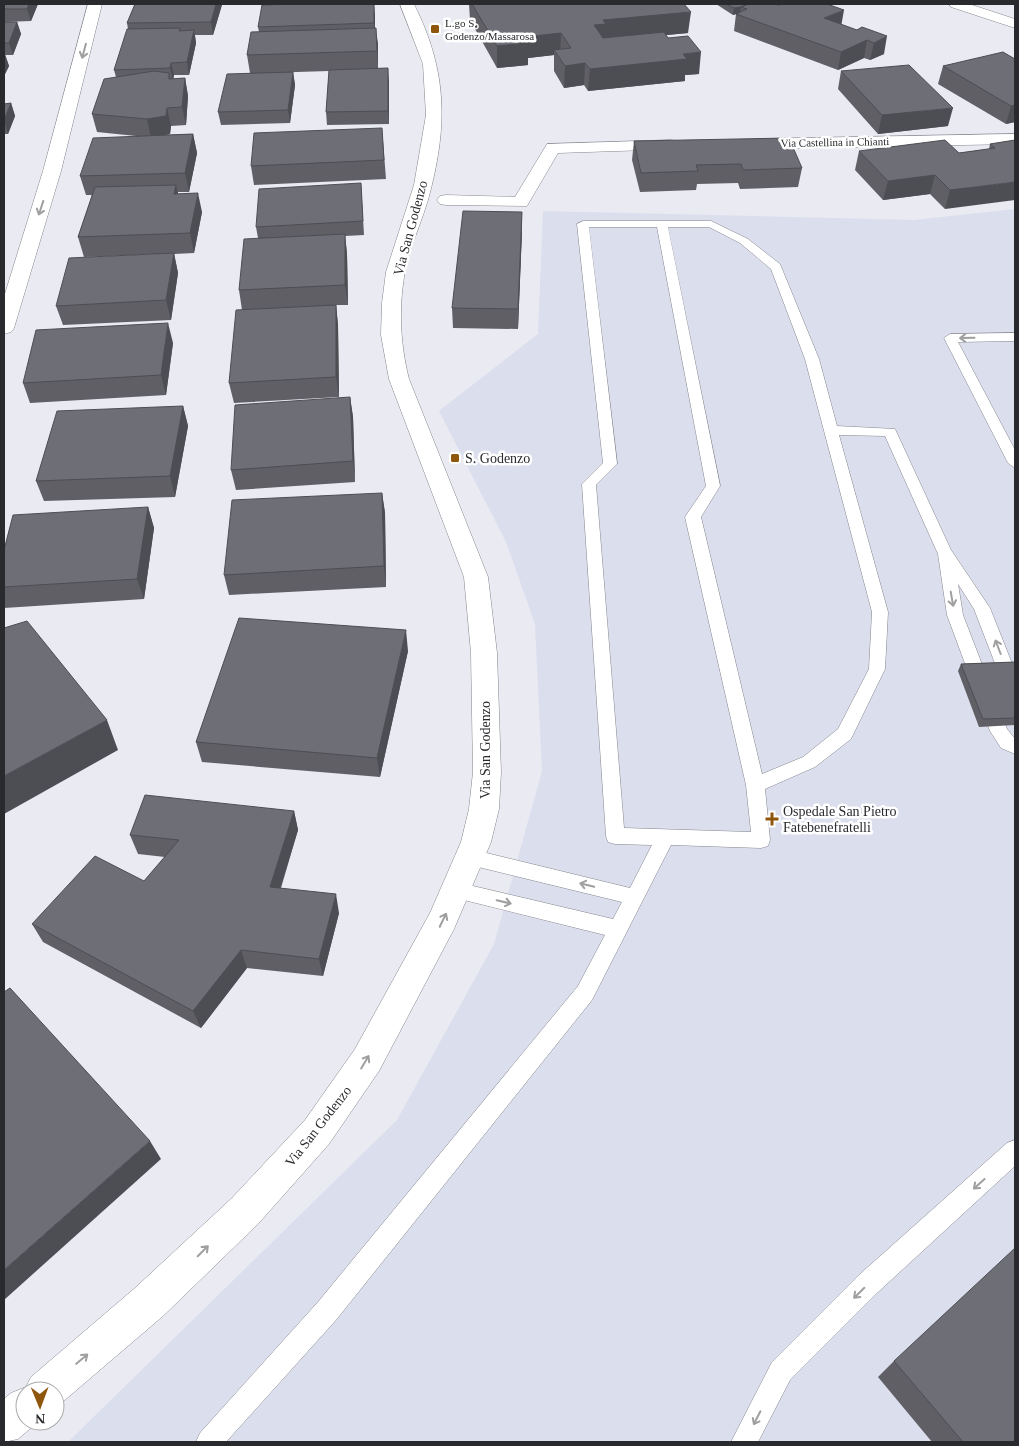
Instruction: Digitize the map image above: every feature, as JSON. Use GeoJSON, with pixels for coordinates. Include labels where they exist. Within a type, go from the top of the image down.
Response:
{"type":"FeatureCollection","features":[{"type":"Feature","properties":{"kind":"street"},"geometry":{"type":"LineString","coordinates":[[4,328],[52,171],[96,4]]}},
{"type":"Feature","properties":{"kind":"street","name":"Via San Godenzo"},"geometry":{"type":"LineString","coordinates":[[57,1381],[162,1290],[245,1211],[317,1132],[367,1060],[436,933],[470,857],[484,809],[487,772],[484,653],[480,603],[472,563],[404,393],[392,349],[396,276],[419,200],[432,117],[433,87],[430,63],[407,4]]}},
{"type":"Feature","properties":{"kind":"street"},"geometry":{"type":"LineString","coordinates":[[956,4],[1015,24]]}},
{"type":"Feature","properties":{"kind":"street","name":"Via Castellina in Chianti"},"geometry":{"type":"LineString","coordinates":[[740,144],[1015,138]]}},
{"type":"Feature","properties":{"kind":"street"},"geometry":{"type":"LineString","coordinates":[[446,200],[521,202],[553,148],[691,145]]}},
{"type":"Feature","properties":{"kind":"street"},"geometry":{"type":"LineString","coordinates":[[4,1425],[15,1416]]}},
{"type":"Feature","properties":{"kind":"lane"},"geometry":{"type":"LineString","coordinates":[[662,224],[713,486],[693,517],[755,785],[761,840],[665,839],[616,836],[589,484],[610,464],[583,224],[662,224],[711,224],[744,240],[776,267],[812,359],[880,612],[877,669],[845,734],[810,762],[755,785]]}},
{"type":"Feature","properties":{"kind":"lane"},"geometry":{"type":"LineString","coordinates":[[1015,337],[950,338],[1015,463]]}},
{"type":"Feature","properties":{"kind":"lane"},"geometry":{"type":"LineString","coordinates":[[830,430],[890,432],[944,551],[982,608],[1015,692]]}},
{"type":"Feature","properties":{"kind":"lane"},"geometry":{"type":"LineString","coordinates":[[944,551],[955,615],[999,731],[1007,742],[1015,748]]}},
{"type":"Feature","properties":{"kind":"lane"},"geometry":{"type":"LineString","coordinates":[[209,1442],[333,1303],[585,993],[665,839]]}},
{"type":"Feature","properties":{"kind":"lane"},"geometry":{"type":"LineString","coordinates":[[470,857],[634,897]]}},
{"type":"Feature","properties":{"kind":"lane"},"geometry":{"type":"LineString","coordinates":[[456,890],[618,929]]}},
{"type":"Feature","properties":{"kind":"lane"},"geometry":{"type":"LineString","coordinates":[[744,1442],[781,1371],[868,1284],[1015,1151]]}},
{"type":"Feature","properties":{"kind":"shaded area","name":"Ospedale San Pietro Fatebenefratelli"},"geometry":{"type":"Polygon","coordinates":[[[1015,209],[1015,1442],[68,1442],[397,1120],[494,944],[542,771],[535,624],[506,542],[439,411],[538,334],[543,211],[914,220],[1015,209]]]}},
{"type":"Feature","properties":{"kind":"building"},"geometry":{"type":"Polygon","coordinates":[[[4,4],[29,4],[27,9],[4,9],[4,4]]]}},
{"type":"Feature","properties":{"kind":"building"},"geometry":{"type":"Polygon","coordinates":[[[135,4],[216,4],[211,22],[127,23],[135,4]]]}},
{"type":"Feature","properties":{"kind":"building"},"geometry":{"type":"Polygon","coordinates":[[[374,4],[374,23],[258,27],[262,5],[374,4]]]}},
{"type":"Feature","properties":{"kind":"building"},"geometry":{"type":"Polygon","coordinates":[[[472,4],[684,4],[691,12],[603,20],[606,24],[594,25],[603,38],[664,32],[668,38],[688,36],[701,52],[683,54],[687,59],[590,69],[585,63],[565,66],[554,50],[571,48],[561,33],[524,37],[528,43],[497,46],[472,4]]]}},
{"type":"Feature","properties":{"kind":"building"},"geometry":{"type":"Polygon","coordinates":[[[726,4],[748,4],[734,8],[726,4]]]}},
{"type":"Feature","properties":{"kind":"building"},"geometry":{"type":"Polygon","coordinates":[[[748,4],[827,4],[844,10],[824,18],[857,30],[862,27],[887,36],[874,43],[867,40],[841,52],[736,14],[747,9],[741,7],[748,4]]]}},
{"type":"Feature","properties":{"kind":"building"},"geometry":{"type":"Polygon","coordinates":[[[4,22],[17,22],[9,43],[4,43],[4,22]]]}},
{"type":"Feature","properties":{"kind":"building"},"geometry":{"type":"Polygon","coordinates":[[[180,28],[179,31],[194,30],[187,62],[171,63],[170,68],[114,70],[127,29],[180,28]]]}},
{"type":"Feature","properties":{"kind":"building"},"geometry":{"type":"Polygon","coordinates":[[[376,28],[377,51],[247,55],[251,32],[376,28]]]}},
{"type":"Feature","properties":{"kind":"building"},"geometry":{"type":"Polygon","coordinates":[[[1003,52],[1015,59],[1015,105],[1011,106],[943,66],[1003,52]]]}},
{"type":"Feature","properties":{"kind":"building"},"geometry":{"type":"Polygon","coordinates":[[[909,65],[953,108],[882,115],[841,71],[909,65]]]}},
{"type":"Feature","properties":{"kind":"building"},"geometry":{"type":"Polygon","coordinates":[[[388,68],[388,111],[326,112],[329,70],[388,68]]]}},
{"type":"Feature","properties":{"kind":"building"},"geometry":{"type":"Polygon","coordinates":[[[154,71],[169,73],[169,79],[185,78],[182,107],[167,108],[166,116],[147,119],[92,114],[104,79],[154,71]]]}},
{"type":"Feature","properties":{"kind":"building"},"geometry":{"type":"Polygon","coordinates":[[[293,72],[288,110],[218,112],[227,74],[293,72]]]}},
{"type":"Feature","properties":{"kind":"building"},"geometry":{"type":"Polygon","coordinates":[[[11,103],[4,120],[4,104],[11,103]]]}},
{"type":"Feature","properties":{"kind":"building"},"geometry":{"type":"Polygon","coordinates":[[[382,128],[384,160],[251,166],[254,133],[382,128]]]}},
{"type":"Feature","properties":{"kind":"building"},"geometry":{"type":"Polygon","coordinates":[[[193,134],[185,173],[80,176],[93,138],[193,134]]]}},
{"type":"Feature","properties":{"kind":"building"},"geometry":{"type":"Polygon","coordinates":[[[789,138],[802,168],[743,170],[741,164],[696,165],[698,171],[641,173],[634,141],[789,138]]]}},
{"type":"Feature","properties":{"kind":"building"},"geometry":{"type":"Polygon","coordinates":[[[945,140],[959,153],[995,148],[990,144],[1015,140],[1015,182],[950,190],[935,175],[888,181],[859,151],[945,140]]]}},
{"type":"Feature","properties":{"kind":"building"},"geometry":{"type":"Polygon","coordinates":[[[361,183],[363,221],[256,227],[259,189],[361,183]]]}},
{"type":"Feature","properties":{"kind":"building"},"geometry":{"type":"Polygon","coordinates":[[[176,185],[174,194],[198,193],[190,233],[78,237],[95,187],[176,185]]]}},
{"type":"Feature","properties":{"kind":"building"},"geometry":{"type":"Polygon","coordinates":[[[463,211],[522,212],[518,309],[452,308],[463,211]]]}},
{"type":"Feature","properties":{"kind":"building"},"geometry":{"type":"Polygon","coordinates":[[[345,234],[345,285],[239,290],[244,239],[345,234]]]}},
{"type":"Feature","properties":{"kind":"building"},"geometry":{"type":"Polygon","coordinates":[[[174,253],[166,300],[56,306],[69,258],[174,253]]]}},
{"type":"Feature","properties":{"kind":"building"},"geometry":{"type":"Polygon","coordinates":[[[336,305],[336,377],[229,383],[236,310],[336,305]]]}},
{"type":"Feature","properties":{"kind":"building"},"geometry":{"type":"Polygon","coordinates":[[[168,323],[161,375],[23,383],[36,330],[168,323]]]}},
{"type":"Feature","properties":{"kind":"building"},"geometry":{"type":"Polygon","coordinates":[[[350,397],[353,461],[231,470],[235,405],[350,397]]]}},
{"type":"Feature","properties":{"kind":"building"},"geometry":{"type":"Polygon","coordinates":[[[183,406],[170,476],[36,481],[57,411],[183,406]]]}},
{"type":"Feature","properties":{"kind":"building"},"geometry":{"type":"Polygon","coordinates":[[[382,493],[384,566],[224,575],[232,500],[382,493]]]}},
{"type":"Feature","properties":{"kind":"building"},"geometry":{"type":"Polygon","coordinates":[[[148,507],[137,579],[4,587],[4,550],[13,515],[148,507]]]}},
{"type":"Feature","properties":{"kind":"building"},"geometry":{"type":"Polygon","coordinates":[[[239,618],[406,630],[377,758],[196,742],[239,618]]]}},
{"type":"Feature","properties":{"kind":"building"},"geometry":{"type":"Polygon","coordinates":[[[27,621],[107,720],[4,776],[4,628],[27,621]]]}},
{"type":"Feature","properties":{"kind":"building"},"geometry":{"type":"Polygon","coordinates":[[[1015,662],[1015,718],[983,719],[961,664],[1015,662]]]}},
{"type":"Feature","properties":{"kind":"building"},"geometry":{"type":"Polygon","coordinates":[[[145,795],[294,811],[270,887],[336,894],[319,959],[241,950],[193,1011],[32,924],[95,856],[144,881],[179,840],[130,835],[145,795]]]}},
{"type":"Feature","properties":{"kind":"building"},"geometry":{"type":"Polygon","coordinates":[[[10,988],[150,1141],[4,1270],[4,992],[10,988]]]}},
{"type":"Feature","properties":{"kind":"building"},"geometry":{"type":"Polygon","coordinates":[[[1015,1248],[1015,1442],[963,1442],[894,1361],[1015,1248]]]}},
{"type":"Feature","properties":{"kind":"place","name":"L.go S. Godenzo/Massarosa"},"geometry":{"type":"Point","coordinates":[435,29]}},
{"type":"Feature","properties":{"kind":"place","name":"S. Godenzo"},"geometry":{"type":"Point","coordinates":[455,458]}},
{"type":"Feature","properties":{"kind":"place","name":"Ospedale San Pietro Fatebenefratelli"},"geometry":{"type":"Point","coordinates":[772,819]}}]}
